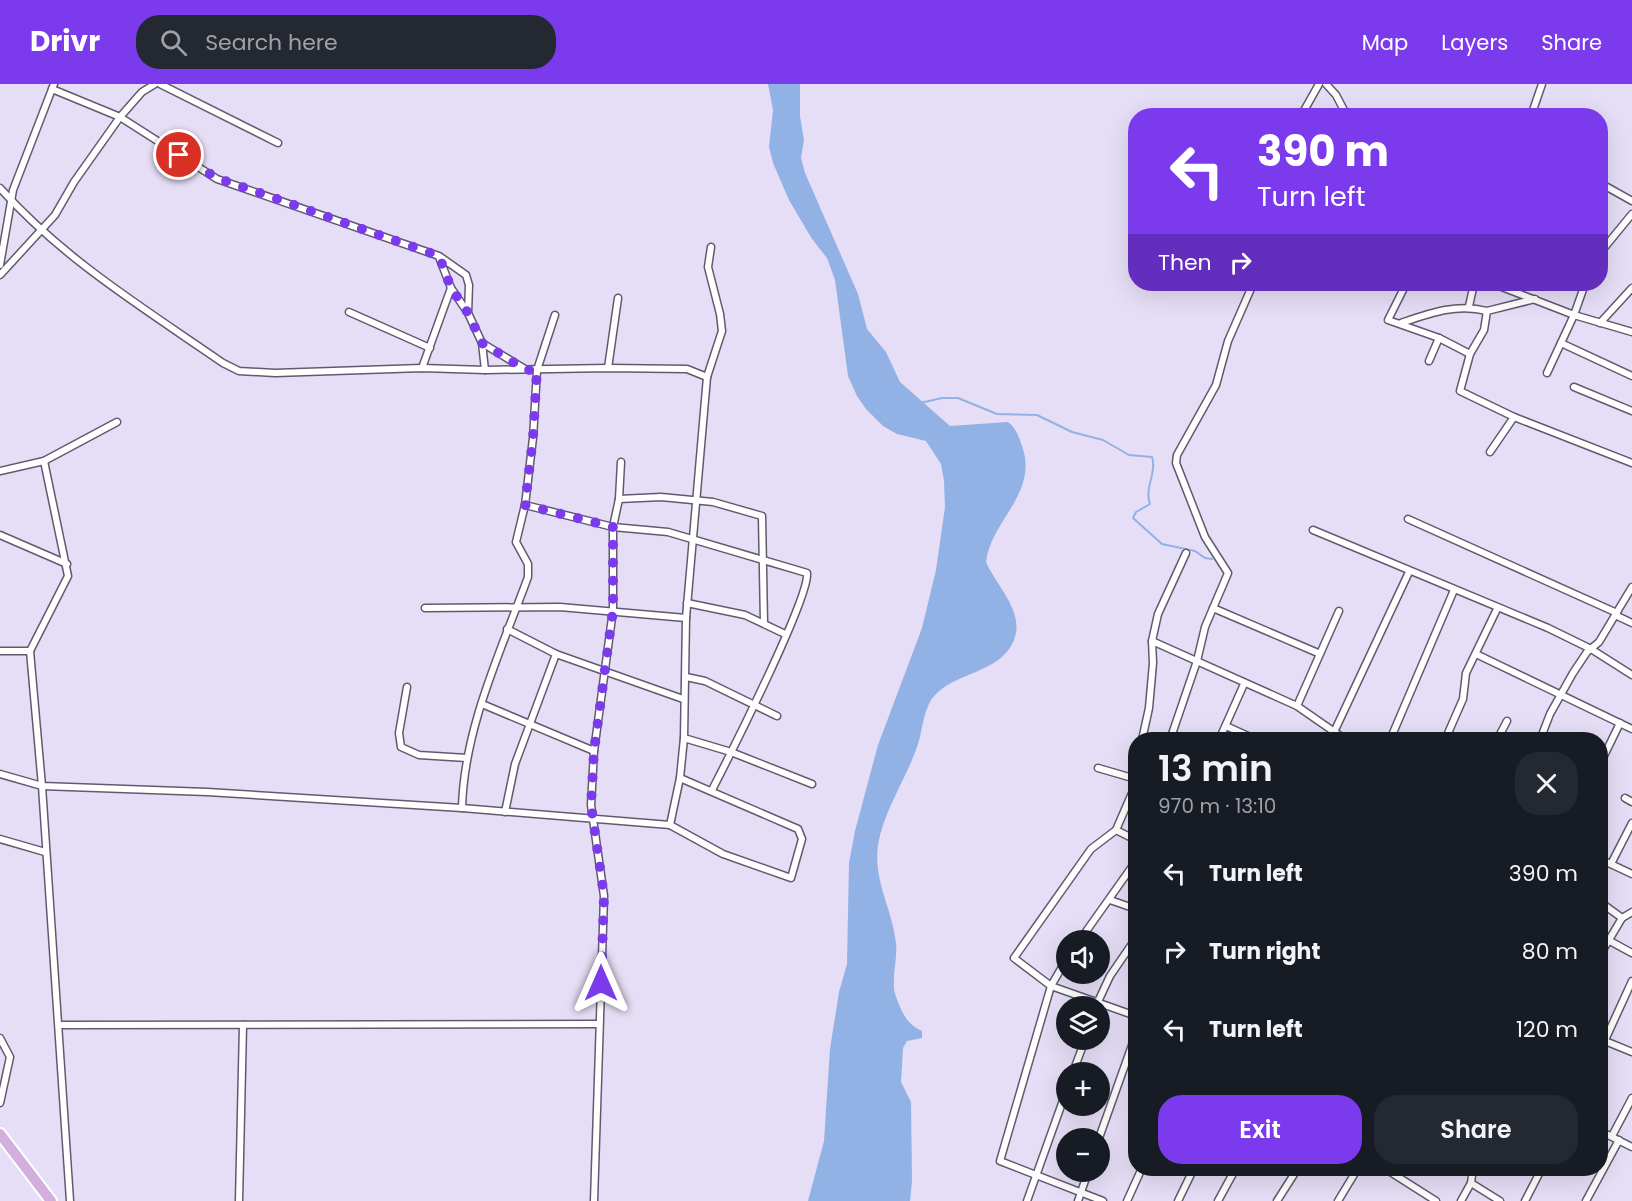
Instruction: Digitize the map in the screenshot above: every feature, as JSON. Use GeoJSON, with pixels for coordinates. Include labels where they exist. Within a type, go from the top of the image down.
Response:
{"type":"FeatureCollection","features":[{"type":"Feature","properties":{"kind":"main road"},"geometry":{"type":"LineString","coordinates":[[0,1134],[51,1201]]}},
{"type":"Feature","properties":{"kind":"street"},"geometry":{"type":"LineString","coordinates":[[0,275],[55,215],[74,182],[120,117],[142,92],[157,84],[278,143]]}},
{"type":"Feature","properties":{"kind":"street"},"geometry":{"type":"LineString","coordinates":[[1306,108],[1319,84]]}},
{"type":"Feature","properties":{"kind":"street"},"geometry":{"type":"LineString","coordinates":[[1326,84],[1342,108]]}},
{"type":"Feature","properties":{"kind":"street"},"geometry":{"type":"LineString","coordinates":[[1534,108],[1542,84]]}},
{"type":"Feature","properties":{"kind":"street"},"geometry":{"type":"LineString","coordinates":[[0,265],[13,190],[53,87],[120,117],[217,178],[439,256],[466,275],[469,285],[468,313]]}},
{"type":"Feature","properties":{"kind":"street"},"geometry":{"type":"LineString","coordinates":[[0,188],[39,231],[106,282],[223,363],[239,370],[275,373],[422,368],[687,369],[707,377]]}},
{"type":"Feature","properties":{"kind":"street"},"geometry":{"type":"LineString","coordinates":[[1608,188],[1632,201]]}},
{"type":"Feature","properties":{"kind":"street"},"geometry":{"type":"LineString","coordinates":[[1608,243],[1632,214]]}},
{"type":"Feature","properties":{"kind":"street"},"geometry":{"type":"LineString","coordinates":[[670,825],[680,778],[684,738],[686,618],[707,377],[722,331],[708,267],[711,247]]}},
{"type":"Feature","properties":{"kind":"street"},"geometry":{"type":"LineString","coordinates":[[439,256],[451,288],[468,313],[482,343],[485,370]]}},
{"type":"Feature","properties":{"kind":"street"},"geometry":{"type":"LineString","coordinates":[[422,368],[451,288]]}},
{"type":"Feature","properties":{"kind":"street"},"geometry":{"type":"LineString","coordinates":[[1600,323],[1632,288]]}},
{"type":"Feature","properties":{"kind":"street"},"geometry":{"type":"LineString","coordinates":[[1173,732],[1197,661],[1205,627],[1228,573],[1215,556],[1198,522],[1176,463],[1177,455],[1216,385],[1228,341],[1250,291]]}},
{"type":"Feature","properties":{"kind":"street"},"geometry":{"type":"LineString","coordinates":[[1402,291],[1388,320],[1439,338],[1470,354]]}},
{"type":"Feature","properties":{"kind":"street"},"geometry":{"type":"LineString","coordinates":[[1469,306],[1472,291]]}},
{"type":"Feature","properties":{"kind":"street"},"geometry":{"type":"LineString","coordinates":[[1513,291],[1574,315],[1632,332]]}},
{"type":"Feature","properties":{"kind":"street"},"geometry":{"type":"LineString","coordinates":[[1547,373],[1583,291]]}},
{"type":"Feature","properties":{"kind":"street"},"geometry":{"type":"LineString","coordinates":[[608,368],[618,298]]}},
{"type":"Feature","properties":{"kind":"street"},"geometry":{"type":"LineString","coordinates":[[1401,323],[1438,310],[1469,306],[1487,311],[1535,299]]}},
{"type":"Feature","properties":{"kind":"street"},"geometry":{"type":"LineString","coordinates":[[1487,311],[1485,330],[1470,354],[1460,391],[1514,417],[1632,463]]}},
{"type":"Feature","properties":{"kind":"street"},"geometry":{"type":"LineString","coordinates":[[349,312],[430,348]]}},
{"type":"Feature","properties":{"kind":"street"},"geometry":{"type":"LineString","coordinates":[[462,808],[467,758],[482,704],[507,629],[517,608],[528,569],[516,543],[525,505],[533,438],[537,370],[555,315]]}},
{"type":"Feature","properties":{"kind":"street"},"geometry":{"type":"LineString","coordinates":[[1429,361],[1439,338]]}},
{"type":"Feature","properties":{"kind":"street"},"geometry":{"type":"LineString","coordinates":[[482,343],[526,370]]}},
{"type":"Feature","properties":{"kind":"street"},"geometry":{"type":"LineString","coordinates":[[1561,343],[1632,376]]}},
{"type":"Feature","properties":{"kind":"street"},"geometry":{"type":"LineString","coordinates":[[1574,387],[1632,411]]}},
{"type":"Feature","properties":{"kind":"street"},"geometry":{"type":"LineString","coordinates":[[1490,452],[1514,417]]}},
{"type":"Feature","properties":{"kind":"street"},"geometry":{"type":"LineString","coordinates":[[0,471],[44,461],[117,422]]}},
{"type":"Feature","properties":{"kind":"street"},"geometry":{"type":"LineString","coordinates":[[44,461],[68,576],[30,651],[42,786],[70,1201]]}},
{"type":"Feature","properties":{"kind":"street"},"geometry":{"type":"LineString","coordinates":[[594,1201],[604,896],[591,805],[594,751],[613,610],[613,527],[619,499],[621,462]]}},
{"type":"Feature","properties":{"kind":"street"},"geometry":{"type":"LineString","coordinates":[[619,499],[661,497],[713,501],[762,516],[764,623]]}},
{"type":"Feature","properties":{"kind":"street"},"geometry":{"type":"LineString","coordinates":[[525,505],[613,527],[668,532],[693,538],[800,570],[808,576],[785,634],[712,790]]}},
{"type":"Feature","properties":{"kind":"street"},"geometry":{"type":"LineString","coordinates":[[1408,519],[1632,623]]}},
{"type":"Feature","properties":{"kind":"street"},"geometry":{"type":"LineString","coordinates":[[1312,530],[1497,609],[1548,628],[1591,649],[1632,675]]}},
{"type":"Feature","properties":{"kind":"street"},"geometry":{"type":"LineString","coordinates":[[0,536],[67,564]]}},
{"type":"Feature","properties":{"kind":"street"},"geometry":{"type":"LineString","coordinates":[[1144,732],[1149,708],[1152,641],[1158,614],[1186,553]]}},
{"type":"Feature","properties":{"kind":"street"},"geometry":{"type":"LineString","coordinates":[[1152,641],[1297,706],[1335,730],[1409,572]]}},
{"type":"Feature","properties":{"kind":"street"},"geometry":{"type":"LineString","coordinates":[[1543,732],[1560,694],[1582,659],[1599,642],[1632,587]]}},
{"type":"Feature","properties":{"kind":"street"},"geometry":{"type":"LineString","coordinates":[[1393,732],[1454,590]]}},
{"type":"Feature","properties":{"kind":"street"},"geometry":{"type":"LineString","coordinates":[[687,603],[745,615],[785,634]]}},
{"type":"Feature","properties":{"kind":"street"},"geometry":{"type":"LineString","coordinates":[[425,608],[613,610],[686,618]]}},
{"type":"Feature","properties":{"kind":"street"},"geometry":{"type":"LineString","coordinates":[[1213,608],[1318,653]]}},
{"type":"Feature","properties":{"kind":"street"},"geometry":{"type":"LineString","coordinates":[[1449,732],[1460,707],[1462,684],[1497,609]]}},
{"type":"Feature","properties":{"kind":"street"},"geometry":{"type":"LineString","coordinates":[[1297,706],[1318,653],[1339,611]]}},
{"type":"Feature","properties":{"kind":"street"},"geometry":{"type":"LineString","coordinates":[[507,629],[556,654],[683,699]]}},
{"type":"Feature","properties":{"kind":"street"},"geometry":{"type":"LineString","coordinates":[[0,651],[30,651]]}},
{"type":"Feature","properties":{"kind":"street"},"geometry":{"type":"LineString","coordinates":[[505,812],[515,764],[556,654]]}},
{"type":"Feature","properties":{"kind":"street"},"geometry":{"type":"LineString","coordinates":[[1476,654],[1626,726]]}},
{"type":"Feature","properties":{"kind":"street"},"geometry":{"type":"LineString","coordinates":[[686,677],[705,681],[777,716]]}},
{"type":"Feature","properties":{"kind":"street"},"geometry":{"type":"LineString","coordinates":[[1223,732],[1244,684]]}},
{"type":"Feature","properties":{"kind":"street"},"geometry":{"type":"LineString","coordinates":[[407,687],[399,733],[401,747],[419,755],[467,758]]}},
{"type":"Feature","properties":{"kind":"street"},"geometry":{"type":"LineString","coordinates":[[482,704],[594,751]]}},
{"type":"Feature","properties":{"kind":"street"},"geometry":{"type":"LineString","coordinates":[[1501,732],[1507,721]]}},
{"type":"Feature","properties":{"kind":"street"},"geometry":{"type":"LineString","coordinates":[[1608,752],[1632,721]]}},
{"type":"Feature","properties":{"kind":"street"},"geometry":{"type":"LineString","coordinates":[[1226,726],[1239,732]]}},
{"type":"Feature","properties":{"kind":"street"},"geometry":{"type":"LineString","coordinates":[[684,738],[731,752],[812,784]]}},
{"type":"Feature","properties":{"kind":"street"},"geometry":{"type":"LineString","coordinates":[[1098,768],[1128,778]]}},
{"type":"Feature","properties":{"kind":"street"},"geometry":{"type":"LineString","coordinates":[[0,774],[42,786],[462,808],[670,825],[723,854],[791,878],[802,838],[801,832],[712,790],[680,778]]}},
{"type":"Feature","properties":{"kind":"street"},"geometry":{"type":"LineString","coordinates":[[1077,996],[1052,986],[1014,958],[1014,955],[1091,849],[1116,831],[1128,797]]}},
{"type":"Feature","properties":{"kind":"street"},"geometry":{"type":"LineString","coordinates":[[1625,798],[1632,802]]}},
{"type":"Feature","properties":{"kind":"street"},"geometry":{"type":"LineString","coordinates":[[1611,864],[1632,824]]}},
{"type":"Feature","properties":{"kind":"street"},"geometry":{"type":"LineString","coordinates":[[1116,831],[1128,836]]}},
{"type":"Feature","properties":{"kind":"street"},"geometry":{"type":"LineString","coordinates":[[0,839],[45,852]]}},
{"type":"Feature","properties":{"kind":"street"},"geometry":{"type":"LineString","coordinates":[[1608,862],[1632,874]]}},
{"type":"Feature","properties":{"kind":"street"},"geometry":{"type":"LineString","coordinates":[[1088,930],[1128,873]]}},
{"type":"Feature","properties":{"kind":"street"},"geometry":{"type":"LineString","coordinates":[[1110,900],[1128,906]]}},
{"type":"Feature","properties":{"kind":"street"},"geometry":{"type":"LineString","coordinates":[[1608,908],[1622,918]]}},
{"type":"Feature","properties":{"kind":"street"},"geometry":{"type":"LineString","coordinates":[[1632,912],[1622,918],[1608,940],[1632,953]]}},
{"type":"Feature","properties":{"kind":"street"},"geometry":{"type":"LineString","coordinates":[[1101,996],[1110,976],[1128,950]]}},
{"type":"Feature","properties":{"kind":"street"},"geometry":{"type":"LineString","coordinates":[[1056,979],[1000,1161],[1102,1201]]}},
{"type":"Feature","properties":{"kind":"street"},"geometry":{"type":"LineString","coordinates":[[1608,1034],[1632,981]]}},
{"type":"Feature","properties":{"kind":"street"},"geometry":{"type":"LineString","coordinates":[[1110,1008],[1128,1014]]}},
{"type":"Feature","properties":{"kind":"street"},"geometry":{"type":"LineString","coordinates":[[58,1025],[599,1024]]}},
{"type":"Feature","properties":{"kind":"street"},"geometry":{"type":"LineString","coordinates":[[239,1201],[243,1025]]}},
{"type":"Feature","properties":{"kind":"street"},"geometry":{"type":"LineString","coordinates":[[0,1038],[10,1057],[0,1103]]}},
{"type":"Feature","properties":{"kind":"street"},"geometry":{"type":"LineString","coordinates":[[1608,1042],[1632,1052]]}},
{"type":"Feature","properties":{"kind":"street"},"geometry":{"type":"LineString","coordinates":[[1102,1128],[1128,1055]]}},
{"type":"Feature","properties":{"kind":"street"},"geometry":{"type":"LineString","coordinates":[[1612,1136],[1632,1098]]}},
{"type":"Feature","properties":{"kind":"street"},"geometry":{"type":"LineString","coordinates":[[1028,1201],[1058,1116]]}},
{"type":"Feature","properties":{"kind":"street"},"geometry":{"type":"LineString","coordinates":[[1608,1134],[1632,1147]]}},
{"type":"Feature","properties":{"kind":"street"},"geometry":{"type":"LineString","coordinates":[[1608,1160],[1619,1140]]}},
{"type":"Feature","properties":{"kind":"street"},"geometry":{"type":"LineString","coordinates":[[1127,1201],[1138,1176]]}},
{"type":"Feature","properties":{"kind":"street"},"geometry":{"type":"LineString","coordinates":[[1178,1201],[1190,1176]]}},
{"type":"Feature","properties":{"kind":"street"},"geometry":{"type":"LineString","coordinates":[[1218,1201],[1232,1176]]}},
{"type":"Feature","properties":{"kind":"street"},"geometry":{"type":"LineString","coordinates":[[1277,1201],[1293,1176]]}},
{"type":"Feature","properties":{"kind":"street"},"geometry":{"type":"LineString","coordinates":[[1338,1201],[1353,1176]]}},
{"type":"Feature","properties":{"kind":"street"},"geometry":{"type":"LineString","coordinates":[[1397,1176],[1436,1201]]}},
{"type":"Feature","properties":{"kind":"street"},"geometry":{"type":"LineString","coordinates":[[1461,1201],[1471,1183],[1472,1176]]}},
{"type":"Feature","properties":{"kind":"street"},"geometry":{"type":"LineString","coordinates":[[1525,1201],[1538,1176]]}},
{"type":"Feature","properties":{"kind":"street"},"geometry":{"type":"LineString","coordinates":[[1586,1201],[1600,1176]]}},
{"type":"Feature","properties":{"kind":"street"},"geometry":{"type":"LineString","coordinates":[[1078,1201],[1084,1182]]}},
{"type":"Feature","properties":{"kind":"street"},"geometry":{"type":"LineString","coordinates":[[1471,1183],[1500,1201]]}},
{"type":"Feature","properties":{"kind":"water"},"geometry":{"type":"Polygon","coordinates":[[[768,84],[800,84],[800,116],[804,140],[801,158],[805,173],[858,294],[867,329],[886,352],[900,382],[950,426],[1008,422],[1018,436],[1026,463],[1019,492],[996,533],[986,562],[1013,610],[1016,620],[1014,640],[1007,652],[997,661],[947,685],[929,704],[918,744],[890,806],[878,845],[880,883],[896,943],[894,991],[905,1017],[922,1031],[922,1038],[907,1041],[903,1048],[901,1082],[911,1102],[910,1201],[808,1201],[824,1141],[830,1049],[839,992],[847,964],[849,863],[855,831],[878,745],[922,628],[936,570],[945,507],[944,481],[941,464],[926,441],[897,434],[883,426],[866,409],[848,376],[835,280],[827,258],[812,239],[789,200],[773,163],[769,147],[773,110],[768,84]]]}},
{"type":"Feature","properties":{"kind":"waterway"},"geometry":{"type":"LineString","coordinates":[[920,403],[942,398],[958,398],[997,414],[1037,415],[1072,432],[1103,440],[1129,455],[1152,457],[1153,469],[1148,492],[1150,504],[1136,512],[1133,518],[1162,544],[1195,551],[1205,558],[1212,559]]}},
{"type":"Feature","properties":{"kind":"route"},"geometry":{"type":"LineString","coordinates":[[179,155],[217,178],[439,256],[451,288],[468,313],[482,343],[526,370],[537,370],[533,438],[525,505],[613,527],[611,565],[613,610],[594,751],[591,805],[604,896],[601,983]]}}]}
